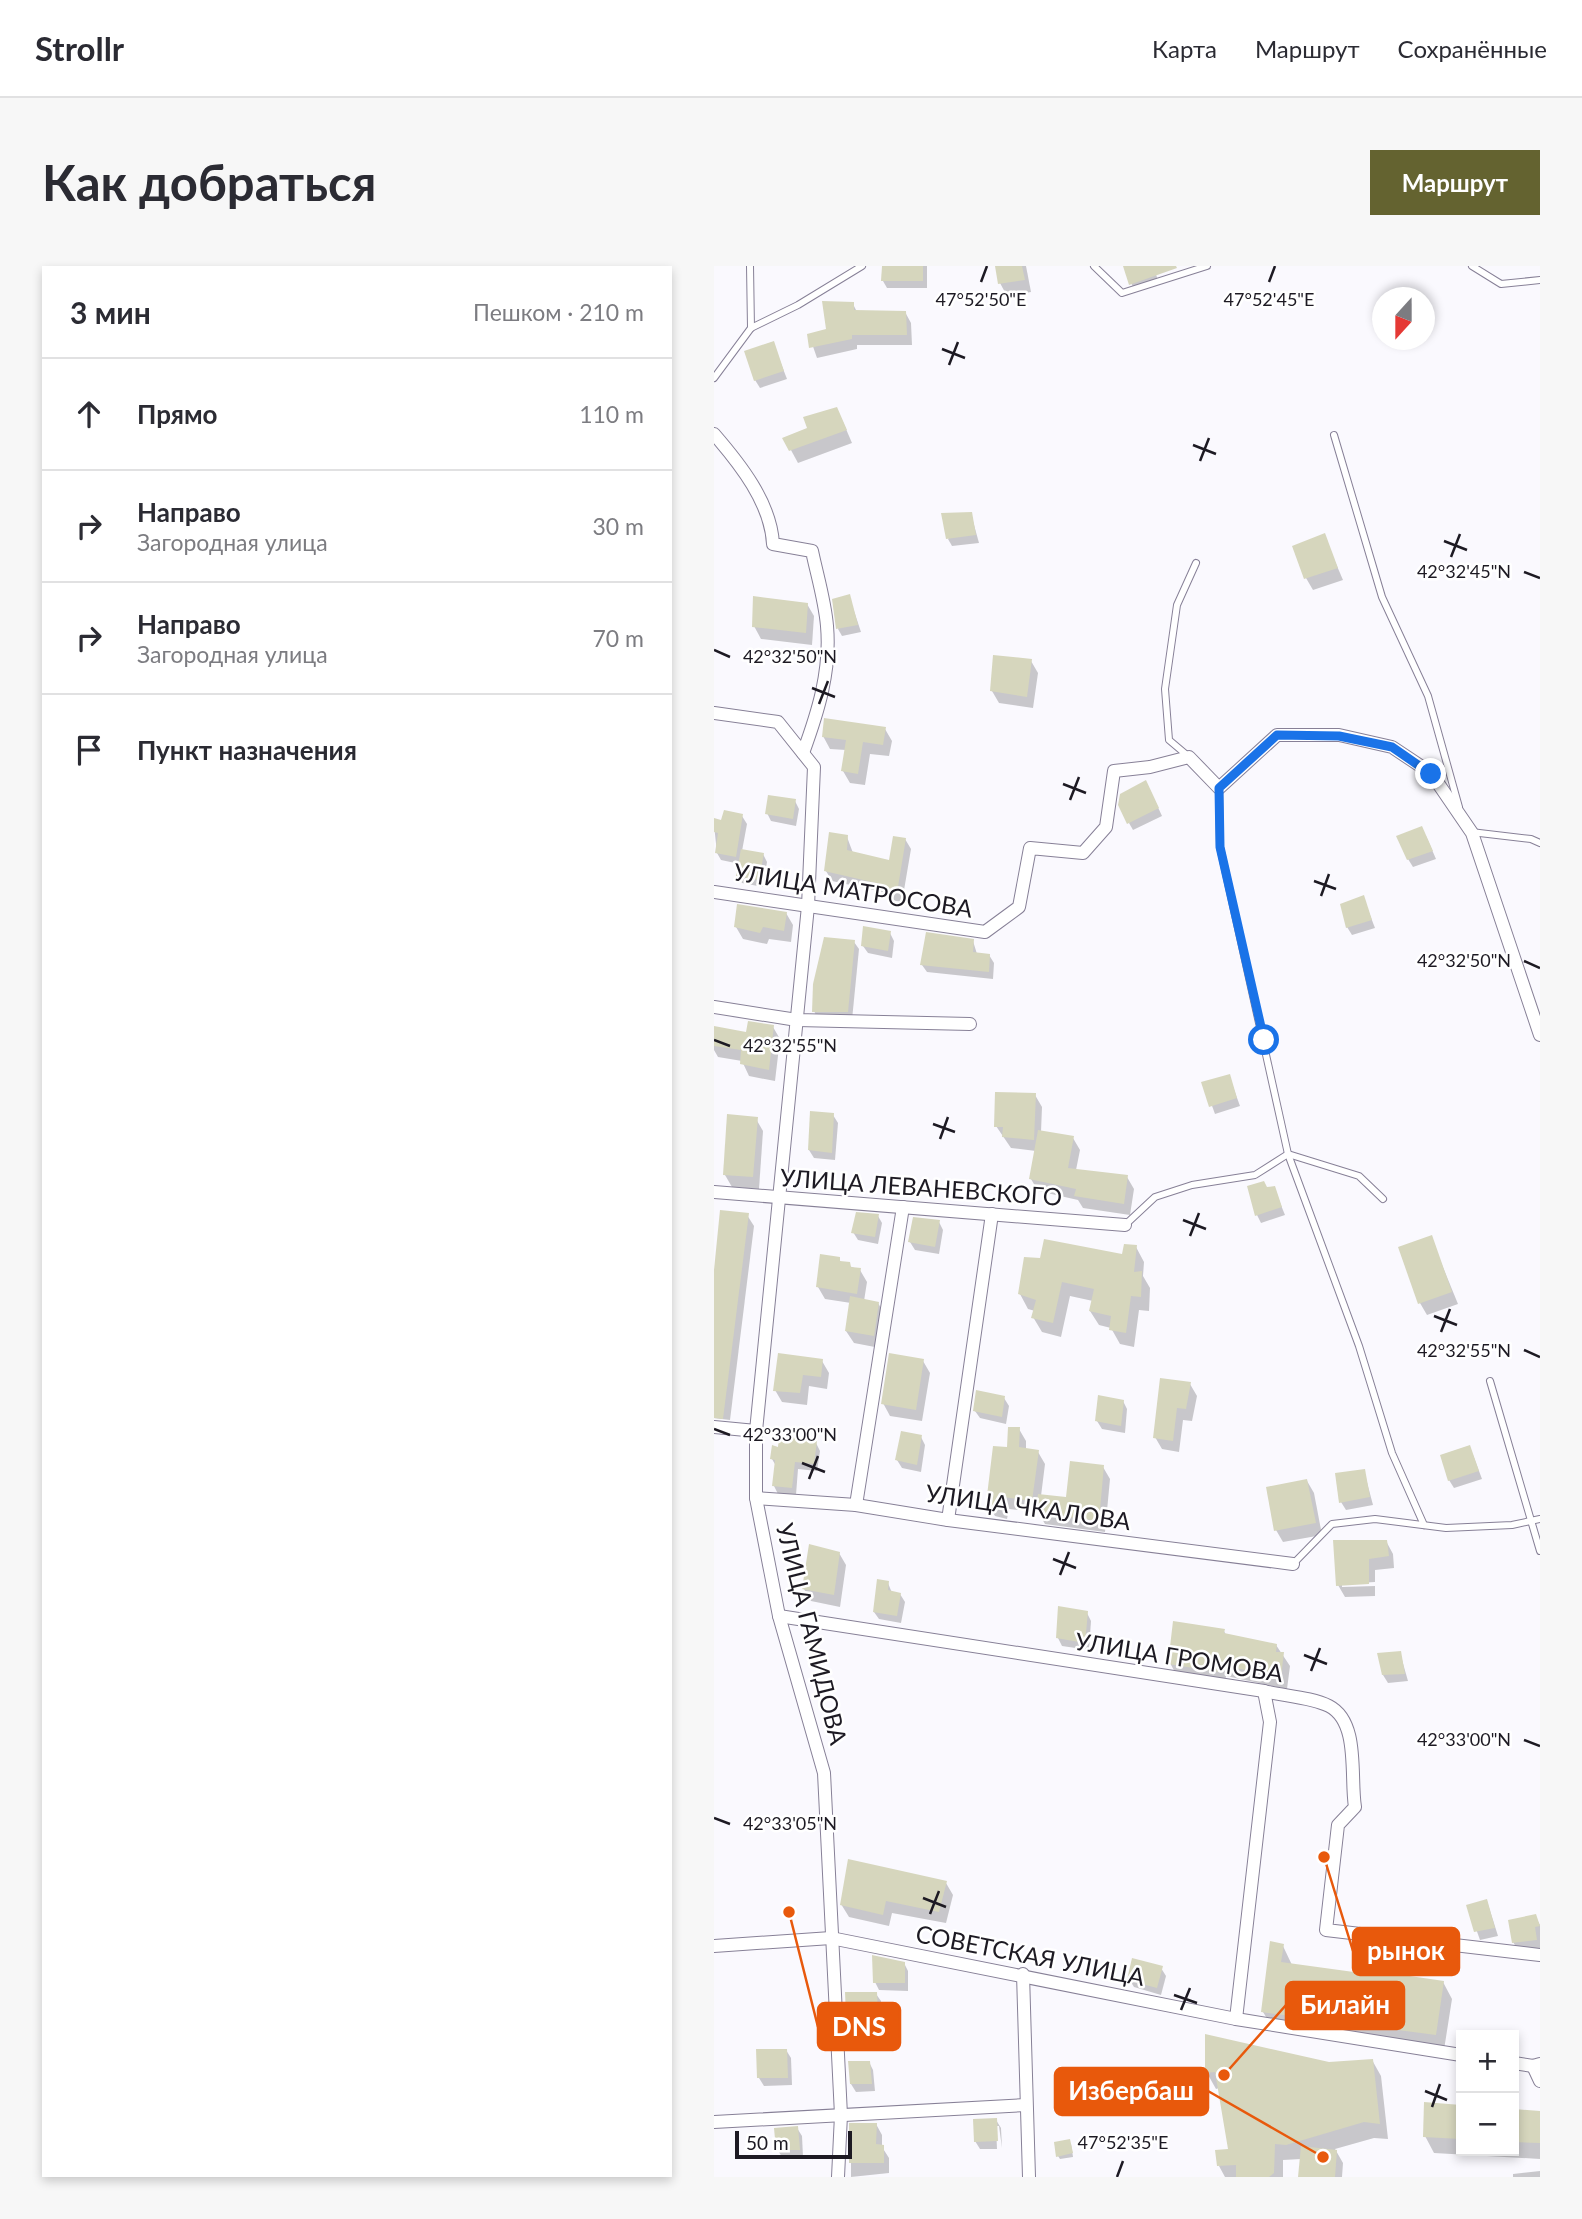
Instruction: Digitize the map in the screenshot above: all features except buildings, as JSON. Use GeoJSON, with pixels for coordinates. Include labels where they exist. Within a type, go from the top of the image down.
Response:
{"type":"FeatureCollection","features":[{"type":"Feature","properties":{"kind":"street"},"geometry":{"type":"LineString","coordinates":[[714,434],[736,459],[761,502],[772,527],[773,544],[812,551],[827,626],[826,650],[822,699],[803,753]]}},
{"type":"Feature","properties":{"kind":"street"},"geometry":{"type":"LineString","coordinates":[[714,713],[778,722],[803,753]]}},
{"type":"Feature","properties":{"kind":"street"},"geometry":{"type":"LineString","coordinates":[[1189,757],[1219,788],[1277,735],[1339,736],[1392,747],[1431,774],[1472,833],[1540,1035]]}},
{"type":"Feature","properties":{"kind":"street","name":"УЛИЦА ГАМИДОВА"},"geometry":{"type":"LineString","coordinates":[[803,753],[814,767],[808,906],[756,1431],[756,1498],[779,1616],[824,1773],[841,2115],[838,2177]]}},
{"type":"Feature","properties":{"kind":"street","name":"УЛИЦА МАТРОСОВА"},"geometry":{"type":"LineString","coordinates":[[714,892],[985,932],[1019,907],[1030,848],[1083,853],[1106,827],[1114,771],[1150,767],[1189,757]]}},
{"type":"Feature","properties":{"kind":"street"},"geometry":{"type":"LineString","coordinates":[[714,1007],[797,1020],[970,1024]]}},
{"type":"Feature","properties":{"kind":"street","name":"УЛИЦА ЛЕВАНЕВСКОГО"},"geometry":{"type":"LineString","coordinates":[[714,1192],[1125,1225]]}},
{"type":"Feature","properties":{"kind":"street"},"geometry":{"type":"LineString","coordinates":[[856,1505],[902,1207]]}},
{"type":"Feature","properties":{"kind":"street"},"geometry":{"type":"LineString","coordinates":[[948,1520],[992,1214]]}},
{"type":"Feature","properties":{"kind":"street"},"geometry":{"type":"LineString","coordinates":[[714,1427],[756,1431]]}},
{"type":"Feature","properties":{"kind":"street","name":"УЛИЦА ЧКАЛОВА"},"geometry":{"type":"LineString","coordinates":[[756,1498],[856,1505],[948,1520],[1293,1563]]}},
{"type":"Feature","properties":{"kind":"street","name":"УЛИЦА ГРОМОВА"},"geometry":{"type":"LineString","coordinates":[[779,1616],[1264,1691],[1328,1705],[1344,1718],[1351,1737],[1351,1780],[1355,1807],[1338,1825],[1326,1930],[1540,1955]]}},
{"type":"Feature","properties":{"kind":"street"},"geometry":{"type":"LineString","coordinates":[[1236,2019],[1270,1722],[1264,1691]]}},
{"type":"Feature","properties":{"kind":"street","name":"СОВЕТСКАЯ УЛИЦА"},"geometry":{"type":"LineString","coordinates":[[714,1946],[831,1938],[1024,1974],[1236,2019],[1456,2053]]}},
{"type":"Feature","properties":{"kind":"street"},"geometry":{"type":"LineString","coordinates":[[1024,1974],[1029,2177]]}},
{"type":"Feature","properties":{"kind":"street"},"geometry":{"type":"LineString","coordinates":[[1536,2065],[1540,2081]]}},
{"type":"Feature","properties":{"kind":"street"},"geometry":{"type":"LineString","coordinates":[[714,2122],[1026,2105]]}},
{"type":"Feature","properties":{"kind":"lane"},"geometry":{"type":"LineString","coordinates":[[750,266],[751,328]]}},
{"type":"Feature","properties":{"kind":"lane"},"geometry":{"type":"LineString","coordinates":[[714,378],[751,328],[798,305],[862,266]]}},
{"type":"Feature","properties":{"kind":"lane"},"geometry":{"type":"LineString","coordinates":[[1094,266],[1122,293],[1207,266]]}},
{"type":"Feature","properties":{"kind":"lane"},"geometry":{"type":"LineString","coordinates":[[1472,266],[1501,284],[1540,280]]}},
{"type":"Feature","properties":{"kind":"lane"},"geometry":{"type":"LineString","coordinates":[[1334,435],[1382,597],[1428,696],[1458,804],[1472,833],[1531,839],[1540,843]]}},
{"type":"Feature","properties":{"kind":"lane"},"geometry":{"type":"LineString","coordinates":[[1189,757],[1170,740],[1165,689],[1177,605],[1196,563]]}},
{"type":"Feature","properties":{"kind":"lane"},"geometry":{"type":"LineString","coordinates":[[1219,788],[1220,847],[1288,1154],[1359,1346],[1392,1453],[1424,1525]]}},
{"type":"Feature","properties":{"kind":"lane"},"geometry":{"type":"LineString","coordinates":[[1125,1225],[1155,1197],[1192,1185],[1255,1175],[1288,1154],[1359,1176],[1383,1199]]}},
{"type":"Feature","properties":{"kind":"lane"},"geometry":{"type":"LineString","coordinates":[[1490,1381],[1540,1551]]}},
{"type":"Feature","properties":{"kind":"lane"},"geometry":{"type":"LineString","coordinates":[[1293,1563],[1332,1524],[1375,1519],[1446,1528],[1511,1525],[1540,1519]]}},
{"type":"Feature","properties":{"kind":"place","name":"рынок"},"geometry":{"type":"Point","coordinates":[1324,1857]}},
{"type":"Feature","properties":{"kind":"place","name":"DNS"},"geometry":{"type":"Point","coordinates":[789,1912]}},
{"type":"Feature","properties":{"kind":"place","name":"Билайн"},"geometry":{"type":"Point","coordinates":[1224,2075]}},
{"type":"Feature","properties":{"kind":"place","name":"Избербаш"},"geometry":{"type":"Point","coordinates":[1323,2157]}},
{"type":"Feature","properties":{"kind":"route"},"geometry":{"type":"LineString","coordinates":[[1264,1040],[1220,847],[1219,788],[1277,735],[1339,736],[1392,747],[1431,774]]}}]}
